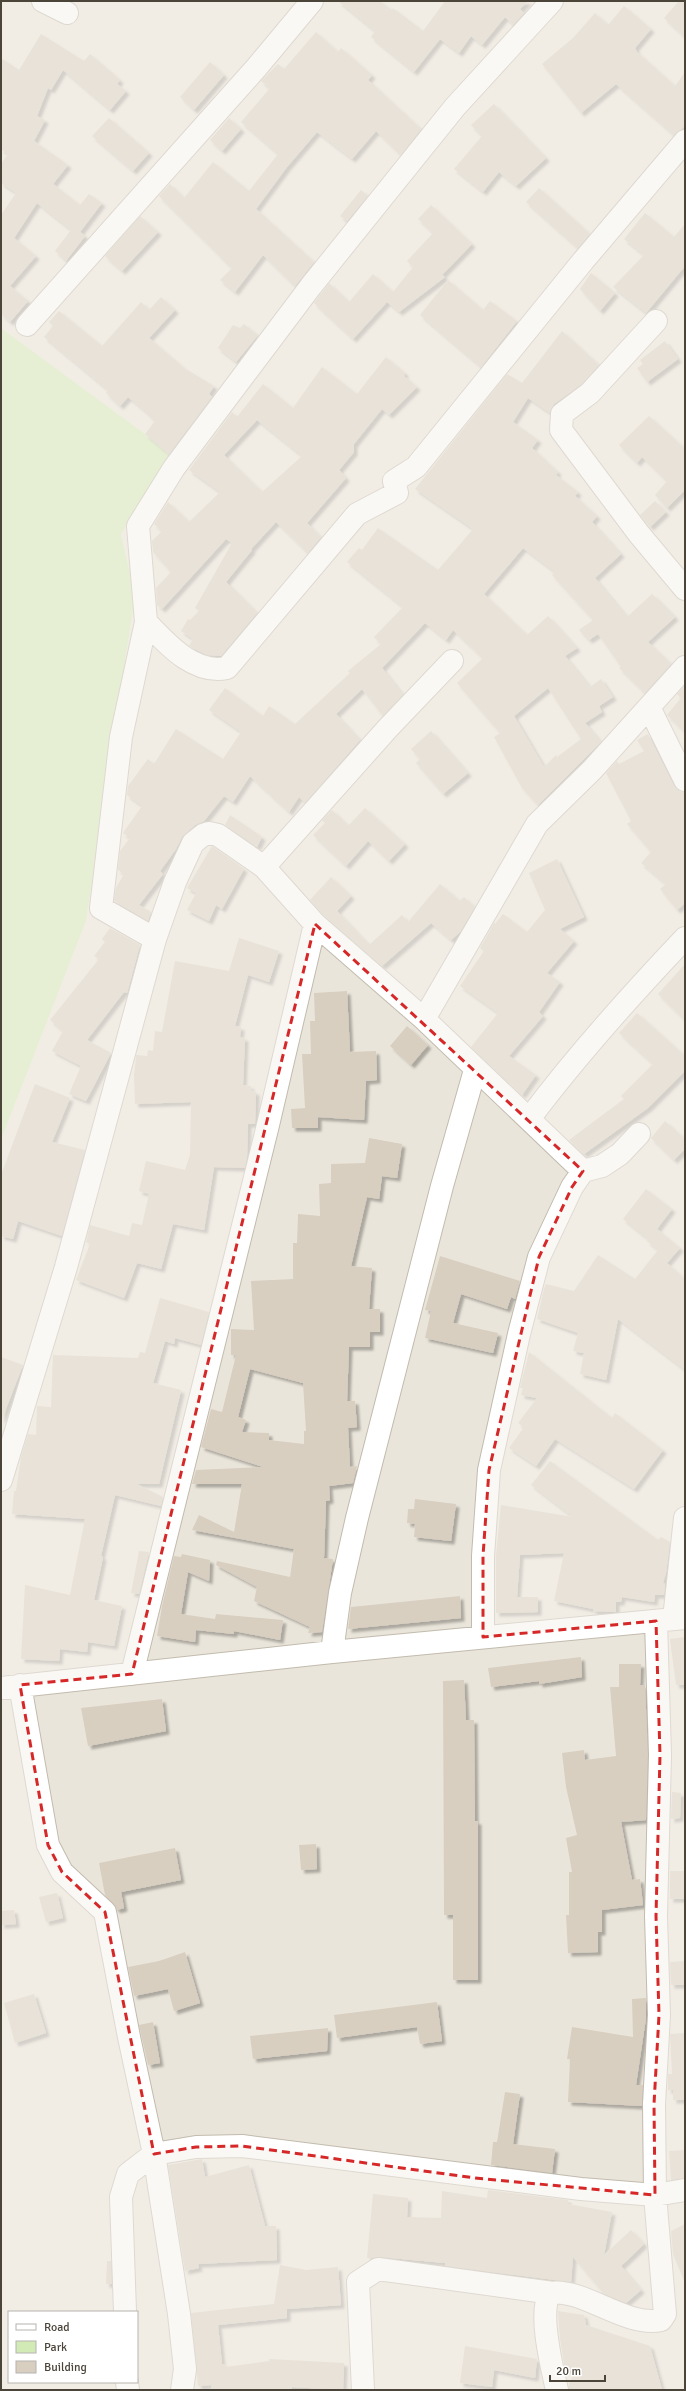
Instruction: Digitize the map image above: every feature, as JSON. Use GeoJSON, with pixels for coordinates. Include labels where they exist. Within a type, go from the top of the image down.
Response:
{"type":"FeatureCollection","features":[{"type":"Feature","properties":{"kind":"street"},"geometry":{"type":"LineString","coordinates":[[42,1],[67,13]]}},
{"type":"Feature","properties":{"kind":"street"},"geometry":{"type":"LineString","coordinates":[[27,325],[257,67],[312,1]]}},
{"type":"Feature","properties":{"kind":"street"},"geometry":{"type":"LineString","coordinates":[[155,939],[101,908],[121,737],[146,622],[138,526],[174,468],[311,286],[445,120],[552,1]]}},
{"type":"Feature","properties":{"kind":"street"},"geometry":{"type":"LineString","coordinates":[[146,622],[190,662],[206,669],[215,670],[227,668],[357,514],[397,494],[394,481],[416,467],[583,262],[685,141]]}},
{"type":"Feature","properties":{"kind":"street"},"geometry":{"type":"LineString","coordinates":[[656,321],[590,393],[562,414],[560,421],[561,430],[565,436],[639,534],[685,589]]}},
{"type":"Feature","properties":{"kind":"street"},"geometry":{"type":"LineString","coordinates":[[264,866],[388,728],[452,661]]}},
{"type":"Feature","properties":{"kind":"street"},"geometry":{"type":"LineString","coordinates":[[424,1019],[537,824],[592,770],[685,667]]}},
{"type":"Feature","properties":{"kind":"street"},"geometry":{"type":"LineString","coordinates":[[650,707],[685,780]]}},
{"type":"Feature","properties":{"kind":"street"},"geometry":{"type":"LineString","coordinates":[[1,1480],[66,1267],[155,939],[175,882],[194,843],[203,835],[209,833],[218,835],[264,866],[315,924],[424,1019],[583,1171]]}},
{"type":"Feature","properties":{"kind":"street"},"geometry":{"type":"LineString","coordinates":[[132,1674],[265,1140],[315,924]]}},
{"type":"Feature","properties":{"kind":"street"},"geometry":{"type":"LineString","coordinates":[[529,1119],[566,1070],[629,997],[685,938]]}},
{"type":"Feature","properties":{"kind":"street"},"geometry":{"type":"LineString","coordinates":[[332,1652],[340,1593],[357,1518],[442,1186],[476,1070]]}},
{"type":"Feature","properties":{"kind":"street"},"geometry":{"type":"LineString","coordinates":[[483,1637],[483,1556],[489,1470],[519,1334],[539,1257],[572,1187],[583,1171],[602,1166],[620,1154],[639,1134]]}},
{"type":"Feature","properties":{"kind":"street"},"geometry":{"type":"LineString","coordinates":[[363,2390],[358,2282],[378,2269],[553,2293],[566,2293],[643,2321],[661,2320],[665,2314],[655,2195],[654,2104],[659,2015],[656,1916],[660,1755],[672,1619],[685,1518]]}},
{"type":"Feature","properties":{"kind":"street"},"geometry":{"type":"LineString","coordinates":[[182,2390],[185,2369],[179,2314],[154,2154],[129,2037],[105,1912],[62,1872],[48,1845],[11,1686],[332,1652],[672,1619]]}},
{"type":"Feature","properties":{"kind":"street"},"geometry":{"type":"LineString","coordinates":[[125,2311],[121,2197],[128,2174],[154,2154],[196,2147],[242,2146],[475,2178],[655,2195],[685,2190]]}},
{"type":"Feature","properties":{"kind":"street"},"geometry":{"type":"LineString","coordinates":[[553,2293],[546,2299],[545,2314],[557,2390]]}},
{"type":"Feature","properties":{"kind":"highlighted area"},"geometry":{"type":"Polygon","coordinates":[[[315,924],[583,1171],[572,1187],[539,1257],[489,1470],[483,1556],[483,1637],[656,1621],[660,1755],[656,1916],[659,2015],[654,2104],[655,2195],[475,2178],[242,2146],[196,2147],[154,2154],[105,1912],[62,1872],[48,1845],[20,1685],[132,1674],[315,924]]]}},
{"type":"Feature","properties":{"kind":"shaded area"},"geometry":{"type":"Polygon","coordinates":[[[1,1],[685,1],[685,2390],[1,2390],[1,1140],[86,921],[135,596],[121,534],[168,455],[145,434],[1,328],[1,1]]]}},
{"type":"Feature","properties":{"kind":"green space"},"geometry":{"type":"Polygon","coordinates":[[[1,328],[145,434],[169,455],[121,534],[135,596],[86,921],[1,1140],[1,328]]]}},
{"type":"Feature","properties":{"kind":"building"},"geometry":{"type":"Polygon","coordinates":[[[338,1],[380,1],[392,10],[393,8],[423,31],[445,1],[528,1],[520,9],[524,13],[513,25],[505,17],[482,45],[471,36],[459,53],[440,39],[414,72],[371,37],[375,31],[338,1]]]}},
{"type":"Feature","properties":{"kind":"building"},"geometry":{"type":"Polygon","coordinates":[[[679,1],[685,1],[685,37],[664,18],[679,1]]]}},
{"type":"Feature","properties":{"kind":"building"},"geometry":{"type":"Polygon","coordinates":[[[624,6],[651,29],[635,48],[637,52],[675,86],[685,72],[685,126],[674,135],[616,84],[581,113],[542,64],[573,38],[595,13],[608,25],[624,6]]]}},
{"type":"Feature","properties":{"kind":"building"},"geometry":{"type":"Polygon","coordinates":[[[316,32],[338,52],[341,48],[372,75],[368,80],[421,129],[401,155],[376,131],[352,159],[317,132],[287,167],[256,209],[314,262],[295,286],[263,255],[235,292],[220,280],[232,268],[159,196],[170,184],[184,198],[213,162],[249,191],[278,154],[241,122],[270,88],[261,81],[278,64],[284,69],[316,32]]]}},
{"type":"Feature","properties":{"kind":"building"},"geometry":{"type":"Polygon","coordinates":[[[41,34],[84,61],[90,54],[120,80],[117,84],[126,91],[110,110],[63,70],[51,90],[48,88],[37,116],[45,120],[34,141],[68,165],[53,184],[80,205],[89,194],[102,203],[80,232],[85,236],[66,261],[55,251],[71,230],[37,203],[14,238],[36,256],[10,286],[28,301],[10,322],[1,314],[1,215],[16,193],[1,183],[1,164],[8,154],[1,149],[1,58],[19,70],[41,34]]]}},
{"type":"Feature","properties":{"kind":"building"},"geometry":{"type":"Polygon","coordinates":[[[210,62],[224,75],[194,110],[180,97],[210,62]]]}},
{"type":"Feature","properties":{"kind":"building"},"geometry":{"type":"Polygon","coordinates":[[[494,104],[546,158],[516,186],[499,172],[483,192],[454,169],[482,136],[471,125],[494,104]]]}},
{"type":"Feature","properties":{"kind":"building"},"geometry":{"type":"Polygon","coordinates":[[[109,118],[149,153],[133,171],[92,136],[109,118]]]}},
{"type":"Feature","properties":{"kind":"building"},"geometry":{"type":"Polygon","coordinates":[[[229,118],[241,129],[222,151],[210,140],[229,118]]]}},
{"type":"Feature","properties":{"kind":"building"},"geometry":{"type":"Polygon","coordinates":[[[539,188],[590,234],[578,248],[526,202],[539,188]]]}},
{"type":"Feature","properties":{"kind":"building"},"geometry":{"type":"Polygon","coordinates":[[[361,190],[368,196],[347,221],[340,216],[361,190]]]}},
{"type":"Feature","properties":{"kind":"building"},"geometry":{"type":"Polygon","coordinates":[[[431,205],[472,244],[442,275],[445,277],[399,312],[387,302],[353,339],[314,303],[329,283],[349,302],[373,274],[393,292],[413,267],[407,261],[433,233],[418,219],[431,205]]]}},
{"type":"Feature","properties":{"kind":"building"},"geometry":{"type":"Polygon","coordinates":[[[645,213],[674,237],[685,224],[685,266],[646,313],[613,287],[644,255],[624,239],[645,213]]]}},
{"type":"Feature","properties":{"kind":"building"},"geometry":{"type":"Polygon","coordinates":[[[140,216],[158,232],[122,271],[105,256],[140,216]]]}},
{"type":"Feature","properties":{"kind":"building"},"geometry":{"type":"Polygon","coordinates":[[[591,273],[615,293],[600,311],[580,289],[591,273]]]}},
{"type":"Feature","properties":{"kind":"building"},"geometry":{"type":"Polygon","coordinates":[[[448,280],[483,310],[490,301],[517,321],[481,367],[420,315],[448,280]]]}},
{"type":"Feature","properties":{"kind":"building"},"geometry":{"type":"Polygon","coordinates":[[[161,297],[175,310],[149,338],[184,368],[214,386],[209,394],[212,397],[169,454],[145,434],[155,421],[145,411],[128,397],[120,406],[106,393],[108,390],[44,337],[53,326],[49,322],[59,311],[102,346],[141,302],[149,310],[161,297]]]}},
{"type":"Feature","properties":{"kind":"building"},"geometry":{"type":"Polygon","coordinates":[[[244,324],[258,335],[236,362],[218,348],[233,325],[240,328],[244,324]]]}},
{"type":"Feature","properties":{"kind":"building"},"geometry":{"type":"Polygon","coordinates":[[[562,331],[599,365],[582,384],[554,404],[550,413],[528,398],[513,422],[538,440],[532,448],[558,472],[556,475],[578,492],[575,496],[597,516],[592,522],[621,554],[595,578],[627,617],[652,594],[675,617],[648,642],[671,664],[645,693],[619,668],[621,667],[598,634],[589,640],[579,630],[593,620],[552,575],[555,572],[523,548],[484,594],[527,635],[548,616],[577,648],[565,656],[590,687],[601,679],[613,697],[599,706],[602,712],[585,723],[601,742],[538,805],[522,788],[494,737],[500,733],[457,683],[483,658],[453,630],[446,640],[425,623],[382,668],[403,695],[383,716],[362,689],[336,714],[360,740],[305,803],[299,797],[289,812],[250,776],[233,802],[224,796],[204,821],[195,825],[182,837],[176,849],[160,871],[163,874],[139,905],[151,912],[148,921],[114,901],[116,888],[124,874],[118,870],[120,851],[130,838],[123,833],[142,806],[127,795],[128,786],[148,759],[154,764],[176,729],[223,759],[241,732],[209,710],[225,688],[263,716],[269,706],[295,724],[350,673],[348,671],[381,644],[374,637],[403,607],[347,562],[359,548],[362,550],[378,528],[438,570],[473,529],[415,489],[507,374],[522,383],[562,331]],[[548,688],[514,716],[544,767],[556,755],[557,757],[581,739],[548,688]]]}},
{"type":"Feature","properties":{"kind":"building"},"geometry":{"type":"Polygon","coordinates":[[[665,341],[678,359],[647,382],[637,368],[643,364],[640,360],[665,341]]]}},
{"type":"Feature","properties":{"kind":"building"},"geometry":{"type":"Polygon","coordinates":[[[386,357],[405,373],[404,376],[417,387],[389,415],[382,409],[354,444],[354,452],[339,470],[346,478],[307,523],[321,537],[308,553],[276,522],[251,549],[252,550],[226,582],[257,613],[221,656],[207,655],[189,646],[193,639],[181,631],[188,619],[190,620],[199,611],[195,608],[232,543],[226,539],[162,609],[157,605],[156,588],[171,572],[153,552],[152,541],[162,531],[154,524],[168,502],[189,522],[220,492],[189,470],[232,412],[237,417],[263,384],[293,408],[322,367],[357,394],[386,357]],[[257,420],[224,455],[262,492],[302,456],[257,420]]]}},
{"type":"Feature","properties":{"kind":"building"},"geometry":{"type":"Polygon","coordinates":[[[649,416],[685,449],[685,490],[667,508],[655,495],[667,481],[642,457],[637,463],[619,445],[649,416]]]}},
{"type":"Feature","properties":{"kind":"building"},"geometry":{"type":"Polygon","coordinates":[[[655,501],[666,512],[650,527],[640,515],[655,501]]]}},
{"type":"Feature","properties":{"kind":"building"},"geometry":{"type":"Polygon","coordinates":[[[685,686],[685,732],[667,715],[681,698],[677,694],[685,686]]]}},
{"type":"Feature","properties":{"kind":"building"},"geometry":{"type":"Polygon","coordinates":[[[431,731],[468,773],[443,794],[416,763],[420,759],[411,749],[431,731]]]}},
{"type":"Feature","properties":{"kind":"building"},"geometry":{"type":"Polygon","coordinates":[[[648,734],[674,786],[678,791],[685,792],[685,903],[677,910],[660,889],[666,884],[641,863],[651,852],[627,824],[631,821],[606,773],[617,761],[619,764],[644,751],[637,740],[648,734]]]}},
{"type":"Feature","properties":{"kind":"building"},"geometry":{"type":"Polygon","coordinates":[[[365,808],[405,844],[389,861],[368,841],[346,866],[313,835],[325,823],[322,820],[332,810],[348,826],[365,808]]]}},
{"type":"Feature","properties":{"kind":"building"},"geometry":{"type":"Polygon","coordinates":[[[230,815],[262,837],[257,847],[225,825],[230,815]]]}},
{"type":"Feature","properties":{"kind":"building"},"geometry":{"type":"Polygon","coordinates":[[[212,846],[244,869],[222,909],[216,905],[209,921],[187,910],[196,893],[187,888],[212,846]]]}},
{"type":"Feature","properties":{"kind":"building"},"geometry":{"type":"Polygon","coordinates":[[[557,859],[584,917],[560,929],[574,941],[547,973],[560,982],[539,1012],[543,1016],[509,1056],[536,1075],[522,1095],[471,1047],[498,1013],[460,986],[484,951],[480,948],[494,923],[495,924],[503,914],[527,932],[545,910],[529,873],[557,859]]]}},
{"type":"Feature","properties":{"kind":"building"},"geometry":{"type":"Polygon","coordinates":[[[331,877],[351,896],[337,911],[369,945],[402,915],[408,922],[440,884],[460,901],[464,897],[475,907],[460,932],[451,940],[431,923],[382,966],[324,915],[310,900],[331,877]]]}},
{"type":"Feature","properties":{"kind":"building"},"geometry":{"type":"Polygon","coordinates":[[[110,928],[140,945],[127,993],[124,992],[87,1040],[111,1053],[86,1101],[69,1094],[81,1066],[52,1051],[63,1031],[50,1020],[99,959],[94,956],[105,942],[102,939],[110,928]]]}},
{"type":"Feature","properties":{"kind":"building"},"geometry":{"type":"Polygon","coordinates":[[[239,938],[279,951],[269,982],[248,975],[235,1026],[241,1027],[240,1037],[245,1038],[243,1085],[251,1086],[250,1090],[256,1092],[255,1124],[248,1124],[247,1157],[245,1168],[214,1167],[204,1230],[173,1224],[161,1269],[137,1263],[124,1298],[76,1280],[90,1244],[86,1242],[90,1225],[129,1236],[132,1223],[142,1225],[149,1194],[139,1191],[146,1161],[185,1170],[190,1155],[191,1102],[135,1104],[134,1075],[136,1055],[147,1056],[148,1050],[153,1051],[155,1031],[162,1032],[175,961],[229,971],[239,938]]]}},
{"type":"Feature","properties":{"kind":"building"},"geometry":{"type":"Polygon","coordinates":[[[685,964],[685,1020],[658,994],[685,964]]]}},
{"type":"Feature","properties":{"kind":"building"},"geometry":{"type":"Polygon","coordinates":[[[347,991],[350,1052],[376,1051],[377,1080],[366,1081],[364,1120],[318,1117],[318,1128],[292,1128],[291,1109],[305,1108],[302,1054],[311,1054],[310,1021],[315,1021],[314,993],[347,991]]]}},
{"type":"Feature","properties":{"kind":"building"},"geometry":{"type":"Polygon","coordinates":[[[637,1013],[685,1056],[685,1071],[648,1108],[584,1154],[569,1140],[624,1099],[621,1096],[653,1064],[619,1033],[637,1013]]]}},
{"type":"Feature","properties":{"kind":"building"},"geometry":{"type":"Polygon","coordinates":[[[407,1026],[428,1045],[411,1065],[390,1046],[407,1026]]]}},
{"type":"Feature","properties":{"kind":"building"},"geometry":{"type":"Polygon","coordinates":[[[35,1084],[70,1098],[52,1142],[85,1150],[62,1236],[18,1221],[13,1239],[1,1236],[1,1175],[35,1084]]]}},
{"type":"Feature","properties":{"kind":"building"},"geometry":{"type":"Polygon","coordinates":[[[665,1121],[685,1139],[685,1149],[674,1160],[651,1138],[665,1121]]]}},
{"type":"Feature","properties":{"kind":"building"},"geometry":{"type":"Polygon","coordinates":[[[369,1138],[402,1144],[397,1178],[382,1176],[379,1199],[367,1197],[351,1266],[372,1268],[369,1309],[380,1309],[380,1332],[370,1332],[370,1347],[349,1347],[347,1401],[355,1401],[357,1427],[348,1428],[350,1467],[357,1466],[353,1483],[329,1486],[330,1500],[326,1501],[324,1558],[333,1559],[322,1632],[308,1633],[310,1627],[254,1601],[257,1587],[216,1565],[217,1561],[290,1577],[294,1549],[192,1530],[199,1515],[234,1532],[242,1484],[192,1484],[196,1470],[263,1467],[201,1447],[211,1409],[222,1412],[236,1355],[231,1355],[231,1329],[254,1330],[251,1281],[293,1279],[293,1243],[297,1243],[298,1214],[320,1216],[319,1184],[331,1183],[331,1164],[365,1163],[369,1138]],[[250,1369],[238,1417],[246,1420],[242,1432],[269,1433],[269,1440],[304,1444],[304,1431],[306,1431],[303,1383],[250,1369]]]}},
{"type":"Feature","properties":{"kind":"building"},"geometry":{"type":"Polygon","coordinates":[[[646,1189],[672,1209],[657,1229],[680,1248],[667,1263],[685,1279],[685,1370],[618,1319],[606,1380],[580,1374],[584,1353],[573,1351],[578,1333],[537,1319],[544,1289],[546,1284],[574,1291],[598,1255],[635,1279],[658,1250],[647,1241],[648,1239],[623,1219],[646,1189]]]}},
{"type":"Feature","properties":{"kind":"building"},"geometry":{"type":"Polygon","coordinates":[[[440,1256],[520,1281],[515,1299],[511,1297],[507,1309],[461,1294],[453,1323],[498,1333],[493,1353],[425,1338],[431,1311],[425,1310],[440,1256]]]}},
{"type":"Feature","properties":{"kind":"building"},"geometry":{"type":"Polygon","coordinates":[[[160,1298],[209,1312],[201,1345],[175,1338],[174,1344],[165,1341],[153,1383],[181,1390],[159,1484],[137,1484],[163,1497],[161,1506],[115,1495],[101,1556],[103,1557],[94,1600],[122,1606],[114,1646],[88,1642],[87,1652],[60,1649],[59,1661],[21,1659],[25,1585],[70,1595],[85,1519],[12,1514],[14,1491],[16,1491],[21,1457],[28,1434],[36,1435],[37,1406],[51,1407],[53,1355],[138,1358],[140,1352],[145,1353],[160,1298]]]}},
{"type":"Feature","properties":{"kind":"building"},"geometry":{"type":"Polygon","coordinates":[[[529,1352],[612,1418],[615,1413],[663,1450],[634,1489],[555,1439],[536,1466],[509,1448],[524,1427],[518,1423],[537,1398],[521,1395],[523,1388],[520,1388],[529,1352]]]}},
{"type":"Feature","properties":{"kind":"building"},"geometry":{"type":"Polygon","coordinates":[[[1,1357],[23,1365],[2,1419],[1,1419],[1,1357]]]}},
{"type":"Feature","properties":{"kind":"building"},"geometry":{"type":"Polygon","coordinates":[[[550,1461],[658,1540],[661,1537],[670,1542],[666,1573],[663,1583],[665,1584],[664,1595],[655,1595],[654,1602],[622,1597],[621,1602],[616,1602],[616,1612],[593,1611],[593,1609],[554,1601],[564,1553],[520,1555],[517,1597],[538,1597],[538,1612],[496,1613],[496,1556],[501,1505],[573,1517],[531,1485],[550,1461]]]}},
{"type":"Feature","properties":{"kind":"building"},"geometry":{"type":"Polygon","coordinates":[[[415,1499],[456,1504],[451,1541],[414,1537],[415,1524],[407,1523],[408,1509],[414,1509],[415,1499]]]}},
{"type":"Feature","properties":{"kind":"building"},"geometry":{"type":"Polygon","coordinates":[[[139,1551],[149,1552],[139,1594],[131,1593],[139,1551]]]}},
{"type":"Feature","properties":{"kind":"building"},"geometry":{"type":"Polygon","coordinates":[[[182,1554],[210,1560],[209,1581],[188,1572],[181,1614],[215,1619],[216,1614],[283,1620],[280,1640],[234,1631],[234,1634],[196,1630],[195,1642],[157,1636],[162,1606],[174,1556],[181,1557],[182,1554]]]}},
{"type":"Feature","properties":{"kind":"building"},"geometry":{"type":"Polygon","coordinates":[[[460,1596],[461,1618],[348,1629],[351,1607],[460,1596]]]}},
{"type":"Feature","properties":{"kind":"building"},"geometry":{"type":"Polygon","coordinates":[[[685,1637],[685,1685],[676,1685],[670,1639],[685,1637]]]}},
{"type":"Feature","properties":{"kind":"building"},"geometry":{"type":"Polygon","coordinates":[[[581,1657],[582,1677],[539,1684],[539,1681],[491,1687],[488,1668],[581,1657]]]}},
{"type":"Feature","properties":{"kind":"building"},"geometry":{"type":"Polygon","coordinates":[[[619,1664],[641,1664],[640,1685],[645,1685],[648,1755],[646,1820],[621,1822],[632,1880],[640,1879],[643,1905],[602,1910],[602,1932],[598,1932],[598,1952],[568,1953],[566,1915],[569,1915],[569,1872],[572,1872],[566,1838],[577,1835],[566,1787],[562,1753],[584,1750],[585,1760],[616,1756],[610,1687],[619,1687],[619,1664]]]}},
{"type":"Feature","properties":{"kind":"building"},"geometry":{"type":"Polygon","coordinates":[[[464,1680],[466,1720],[474,1720],[475,1821],[478,1821],[478,1980],[453,1980],[453,1915],[444,1915],[443,1681],[464,1680]]]}},
{"type":"Feature","properties":{"kind":"building"},"geometry":{"type":"Polygon","coordinates":[[[162,1699],[166,1731],[88,1746],[81,1708],[162,1699]]]}},
{"type":"Feature","properties":{"kind":"building"},"geometry":{"type":"Polygon","coordinates":[[[672,1792],[681,1793],[680,1818],[671,1819],[672,1792]]]}},
{"type":"Feature","properties":{"kind":"building"},"geometry":{"type":"Polygon","coordinates":[[[316,1844],[317,1869],[301,1870],[299,1845],[316,1844]]]}},
{"type":"Feature","properties":{"kind":"building"},"geometry":{"type":"Polygon","coordinates":[[[175,1848],[181,1880],[121,1892],[124,1908],[117,1910],[105,1895],[99,1863],[175,1848]]]}},
{"type":"Feature","properties":{"kind":"building"},"geometry":{"type":"Polygon","coordinates":[[[670,1871],[685,1871],[685,1899],[670,1899],[670,1871]]]}},
{"type":"Feature","properties":{"kind":"building"},"geometry":{"type":"Polygon","coordinates":[[[57,1893],[63,1918],[46,1922],[39,1897],[57,1893]]]}},
{"type":"Feature","properties":{"kind":"building"},"geometry":{"type":"Polygon","coordinates":[[[14,1910],[16,1924],[1,1925],[1,1911],[14,1910]]]}},
{"type":"Feature","properties":{"kind":"building"},"geometry":{"type":"Polygon","coordinates":[[[185,1952],[200,2003],[174,2011],[168,1989],[134,1996],[128,1967],[159,1961],[185,1952]]]}},
{"type":"Feature","properties":{"kind":"building"},"geometry":{"type":"Polygon","coordinates":[[[685,1961],[685,1985],[671,1985],[670,1962],[685,1961]]]}},
{"type":"Feature","properties":{"kind":"building"},"geometry":{"type":"Polygon","coordinates":[[[34,1994],[46,2033],[15,2043],[4,2003],[34,1994]]]}},
{"type":"Feature","properties":{"kind":"building"},"geometry":{"type":"Polygon","coordinates":[[[646,1998],[646,2018],[636,2085],[643,2085],[642,2106],[568,2102],[570,2059],[567,2059],[572,2027],[633,2037],[632,1999],[646,1998]]]}},
{"type":"Feature","properties":{"kind":"building"},"geometry":{"type":"Polygon","coordinates":[[[437,2002],[442,2041],[420,2044],[417,2027],[337,2038],[334,2015],[437,2002]]]}},
{"type":"Feature","properties":{"kind":"building"},"geometry":{"type":"Polygon","coordinates":[[[153,2022],[160,2063],[148,2065],[139,2025],[153,2022]]]}},
{"type":"Feature","properties":{"kind":"building"},"geometry":{"type":"Polygon","coordinates":[[[328,2028],[327,2051],[253,2059],[250,2036],[328,2028]]]}},
{"type":"Feature","properties":{"kind":"building"},"geometry":{"type":"Polygon","coordinates":[[[685,2033],[685,2100],[673,2100],[673,2090],[668,2090],[668,2074],[672,2074],[670,2034],[685,2033]]]}},
{"type":"Feature","properties":{"kind":"building"},"geometry":{"type":"Polygon","coordinates":[[[505,2092],[520,2094],[513,2144],[555,2149],[552,2173],[491,2165],[493,2142],[497,2142],[505,2092]]]}},
{"type":"Feature","properties":{"kind":"building"},"geometry":{"type":"Polygon","coordinates":[[[685,2150],[685,2178],[671,2180],[669,2151],[685,2150]]]}},
{"type":"Feature","properties":{"kind":"building"},"geometry":{"type":"Polygon","coordinates":[[[202,2159],[205,2177],[249,2165],[265,2226],[276,2226],[277,2260],[198,2264],[199,2268],[185,2271],[168,2165],[202,2159]]]}},
{"type":"Feature","properties":{"kind":"building"},"geometry":{"type":"Polygon","coordinates":[[[488,2190],[568,2200],[568,2204],[612,2212],[604,2255],[631,2230],[644,2244],[621,2266],[641,2290],[626,2303],[604,2294],[573,2257],[571,2282],[445,2266],[445,2263],[380,2257],[367,2258],[373,2194],[408,2198],[407,2217],[441,2218],[442,2191],[487,2198],[488,2190]]]}},
{"type":"Feature","properties":{"kind":"building"},"geometry":{"type":"Polygon","coordinates":[[[685,2224],[685,2283],[673,2254],[671,2231],[685,2224]]]}},
{"type":"Feature","properties":{"kind":"building"},"geometry":{"type":"Polygon","coordinates":[[[107,2261],[111,2261],[112,2284],[106,2284],[107,2261]]]}},
{"type":"Feature","properties":{"kind":"building"},"geometry":{"type":"Polygon","coordinates":[[[280,2265],[306,2270],[338,2267],[341,2305],[287,2309],[287,2318],[218,2325],[222,2364],[226,2364],[226,2367],[269,2361],[269,2359],[344,2363],[343,2390],[292,2387],[292,2390],[212,2390],[211,2385],[198,2386],[191,2313],[274,2304],[280,2265]]]}},
{"type":"Feature","properties":{"kind":"building"},"geometry":{"type":"Polygon","coordinates":[[[558,2311],[584,2315],[586,2325],[650,2346],[662,2390],[569,2390],[569,2384],[574,2372],[565,2369],[560,2339],[558,2311]]]}},
{"type":"Feature","properties":{"kind":"building"},"geometry":{"type":"Polygon","coordinates":[[[465,2346],[537,2359],[535,2378],[494,2370],[492,2387],[460,2383],[465,2346]]]}}]}
